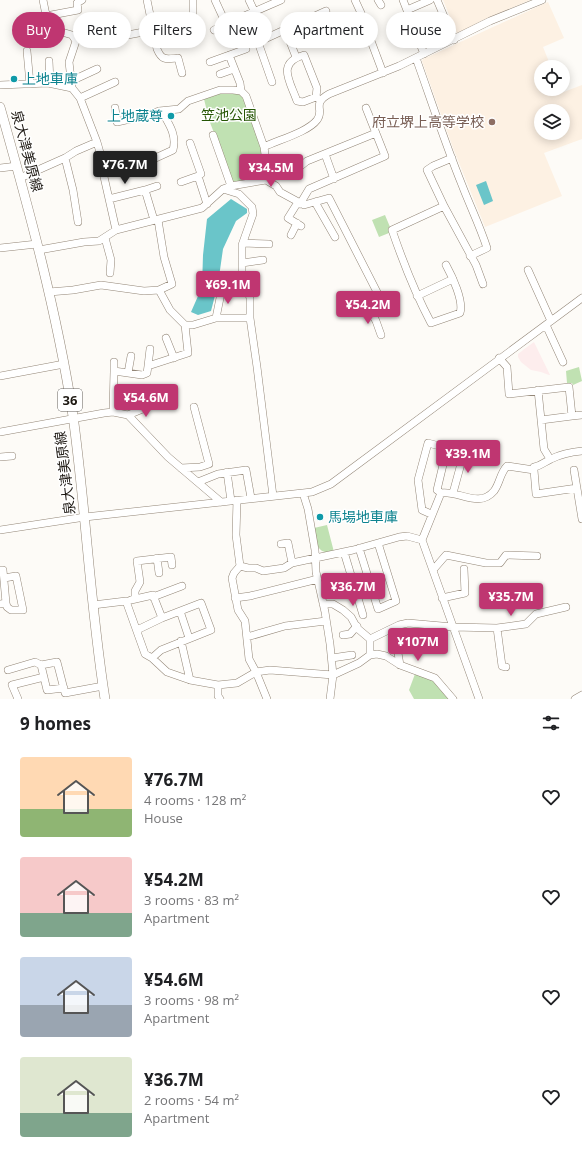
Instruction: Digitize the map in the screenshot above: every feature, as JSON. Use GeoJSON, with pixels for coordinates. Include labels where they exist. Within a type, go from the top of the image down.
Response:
{"type":"FeatureCollection","features":[{"type":"Feature","properties":{"kind":"main road","name":"泉大津美原線"},"geometry":{"type":"LineString","coordinates":[[0,107],[38,247],[64,364],[73,417],[85,517],[93,605],[105,699]]}},
{"type":"Feature","properties":{"kind":"street"},"geometry":{"type":"LineString","coordinates":[[43,0],[45,12]]}},
{"type":"Feature","properties":{"kind":"street"},"geometry":{"type":"LineString","coordinates":[[65,12],[78,10],[77,3],[82,0]]}},
{"type":"Feature","properties":{"kind":"street"},"geometry":{"type":"LineString","coordinates":[[147,0],[150,12]]}},
{"type":"Feature","properties":{"kind":"street"},"geometry":{"type":"LineString","coordinates":[[193,0],[193,12]]}},
{"type":"Feature","properties":{"kind":"street"},"geometry":{"type":"LineString","coordinates":[[215,0],[220,12]]}},
{"type":"Feature","properties":{"kind":"street"},"geometry":{"type":"LineString","coordinates":[[249,0],[255,12],[281,0]]}},
{"type":"Feature","properties":{"kind":"street"},"geometry":{"type":"LineString","coordinates":[[355,0],[361,12]]}},
{"type":"Feature","properties":{"kind":"street"},"geometry":{"type":"LineString","coordinates":[[403,0],[424,54]]}},
{"type":"Feature","properties":{"kind":"street"},"geometry":{"type":"LineString","coordinates":[[407,10],[430,0]]}},
{"type":"Feature","properties":{"kind":"street"},"geometry":{"type":"LineString","coordinates":[[437,0],[442,12]]}},
{"type":"Feature","properties":{"kind":"street"},"geometry":{"type":"LineString","coordinates":[[456,39],[490,21],[542,0]]}},
{"type":"Feature","properties":{"kind":"street"},"geometry":{"type":"LineString","coordinates":[[322,12],[326,10]]}},
{"type":"Feature","properties":{"kind":"street"},"geometry":{"type":"LineString","coordinates":[[65,33],[72,35],[76,41],[69,62],[72,84],[80,98],[97,142],[116,230]]}},
{"type":"Feature","properties":{"kind":"street"},"geometry":{"type":"LineString","coordinates":[[158,48],[160,56],[165,59],[178,58],[182,73]]}},
{"type":"Feature","properties":{"kind":"street"},"geometry":{"type":"LineString","coordinates":[[260,48],[272,82]]}},
{"type":"Feature","properties":{"kind":"street"},"geometry":{"type":"LineString","coordinates":[[292,48],[296,57]]}},
{"type":"Feature","properties":{"kind":"street"},"geometry":{"type":"LineString","coordinates":[[373,48],[382,73]]}},
{"type":"Feature","properties":{"kind":"street"},"geometry":{"type":"LineString","coordinates":[[264,147],[314,124],[319,117],[319,104],[318,98],[317,88],[304,54],[296,57],[288,64],[286,70],[297,101],[303,102],[318,98],[329,94],[382,73],[437,48]]}},
{"type":"Feature","properties":{"kind":"street"},"geometry":{"type":"LineString","coordinates":[[210,62],[246,49]]}},
{"type":"Feature","properties":{"kind":"street"},"geometry":{"type":"LineString","coordinates":[[27,51],[30,84]]}},
{"type":"Feature","properties":{"kind":"street"},"geometry":{"type":"LineString","coordinates":[[229,55],[240,83],[241,91]]}},
{"type":"Feature","properties":{"kind":"street"},"geometry":{"type":"LineString","coordinates":[[416,58],[462,186],[482,230],[487,248],[470,256]]}},
{"type":"Feature","properties":{"kind":"street"},"geometry":{"type":"LineString","coordinates":[[49,61],[50,83]]}},
{"type":"Feature","properties":{"kind":"street"},"geometry":{"type":"LineString","coordinates":[[0,85],[50,83],[72,84],[98,69]]}},
{"type":"Feature","properties":{"kind":"street"},"geometry":{"type":"LineString","coordinates":[[220,74],[234,69]]}},
{"type":"Feature","properties":{"kind":"street"},"geometry":{"type":"LineString","coordinates":[[80,98],[114,82]]}},
{"type":"Feature","properties":{"kind":"street"},"geometry":{"type":"LineString","coordinates":[[115,108],[117,122],[159,111],[162,112],[179,109],[188,101],[220,90],[241,91],[246,96],[264,147],[268,176],[266,180]]}},
{"type":"Feature","properties":{"kind":"street"},"geometry":{"type":"LineString","coordinates":[[291,235],[299,224],[288,218],[309,189],[385,156],[366,108]]}},
{"type":"Feature","properties":{"kind":"street"},"geometry":{"type":"LineString","coordinates":[[148,161],[172,150],[174,145],[175,140],[173,133],[162,112]]}},
{"type":"Feature","properties":{"kind":"street"},"geometry":{"type":"LineString","coordinates":[[292,169],[307,161],[376,133]]}},
{"type":"Feature","properties":{"kind":"street"},"geometry":{"type":"LineString","coordinates":[[213,135],[231,186]]}},
{"type":"Feature","properties":{"kind":"street"},"geometry":{"type":"LineString","coordinates":[[20,178],[97,142]]}},
{"type":"Feature","properties":{"kind":"street"},"geometry":{"type":"LineString","coordinates":[[181,182],[201,174],[190,143]]}},
{"type":"Feature","properties":{"kind":"street"},"geometry":{"type":"LineString","coordinates":[[325,154],[334,179]]}},
{"type":"Feature","properties":{"kind":"street"},"geometry":{"type":"LineString","coordinates":[[65,158],[73,190],[78,222]]}},
{"type":"Feature","properties":{"kind":"street"},"geometry":{"type":"LineString","coordinates":[[452,158],[427,170],[483,284]]}},
{"type":"Feature","properties":{"kind":"street"},"geometry":{"type":"LineString","coordinates":[[0,168],[17,166]]}},
{"type":"Feature","properties":{"kind":"street"},"geometry":{"type":"LineString","coordinates":[[198,176],[207,204]]}},
{"type":"Feature","properties":{"kind":"street"},"geometry":{"type":"LineString","coordinates":[[0,246],[38,247],[99,241],[116,230],[202,208],[223,189],[231,186],[266,180],[276,186],[280,192],[304,206],[329,198],[378,294],[374,299]]}},
{"type":"Feature","properties":{"kind":"street"},"geometry":{"type":"LineString","coordinates":[[109,199],[157,186]]}},
{"type":"Feature","properties":{"kind":"street"},"geometry":{"type":"LineString","coordinates":[[223,189],[239,194],[252,207],[253,214],[243,243],[242,271],[250,298],[250,318],[273,496]]}},
{"type":"Feature","properties":{"kind":"street"},"geometry":{"type":"LineString","coordinates":[[49,292],[73,290],[101,285],[144,291],[159,290],[172,284],[164,257],[156,220],[145,190]]}},
{"type":"Feature","properties":{"kind":"street"},"geometry":{"type":"LineString","coordinates":[[315,202],[335,237]]}},
{"type":"Feature","properties":{"kind":"street"},"geometry":{"type":"LineString","coordinates":[[444,206],[392,230],[403,263],[417,296],[431,323],[460,312],[462,307],[453,279],[446,265]]}},
{"type":"Feature","properties":{"kind":"street"},"geometry":{"type":"LineString","coordinates":[[105,238],[111,260],[110,273]]}},
{"type":"Feature","properties":{"kind":"street"},"geometry":{"type":"LineString","coordinates":[[243,243],[269,244]]}},
{"type":"Feature","properties":{"kind":"street"},"geometry":{"type":"LineString","coordinates":[[242,263],[263,260]]}},
{"type":"Feature","properties":{"kind":"street"},"geometry":{"type":"LineString","coordinates":[[528,270],[563,362]]}},
{"type":"Feature","properties":{"kind":"street"},"geometry":{"type":"LineString","coordinates":[[417,296],[453,279]]}},
{"type":"Feature","properties":{"kind":"street"},"geometry":{"type":"LineString","coordinates":[[216,318],[222,288]]}},
{"type":"Feature","properties":{"kind":"street"},"geometry":{"type":"LineString","coordinates":[[148,366],[188,353],[184,325],[170,310],[159,290]]}},
{"type":"Feature","properties":{"kind":"street"},"geometry":{"type":"LineString","coordinates":[[0,530],[85,517],[312,492],[331,484],[582,298]]}},
{"type":"Feature","properties":{"kind":"street"},"geometry":{"type":"LineString","coordinates":[[368,308],[376,321],[381,335]]}},
{"type":"Feature","properties":{"kind":"street"},"geometry":{"type":"LineString","coordinates":[[184,325],[193,325],[216,318],[250,318]]}},
{"type":"Feature","properties":{"kind":"street"},"geometry":{"type":"LineString","coordinates":[[166,338],[174,358]]}},
{"type":"Feature","properties":{"kind":"street"},"geometry":{"type":"LineString","coordinates":[[114,371],[142,375],[147,373],[150,349]]}},
{"type":"Feature","properties":{"kind":"street"},"geometry":{"type":"LineString","coordinates":[[128,373],[131,356]]}},
{"type":"Feature","properties":{"kind":"street"},"geometry":{"type":"LineString","coordinates":[[500,358],[507,368],[509,394],[569,387],[572,416]]}},
{"type":"Feature","properties":{"kind":"street"},"geometry":{"type":"LineString","coordinates":[[113,412],[114,362]]}},
{"type":"Feature","properties":{"kind":"street"},"geometry":{"type":"LineString","coordinates":[[0,376],[64,364]]}},
{"type":"Feature","properties":{"kind":"street"},"geometry":{"type":"LineString","coordinates":[[538,390],[544,449],[550,459]]}},
{"type":"Feature","properties":{"kind":"street"},"geometry":{"type":"LineString","coordinates":[[0,432],[73,417],[113,412],[128,415],[157,403]]}},
{"type":"Feature","properties":{"kind":"street"},"geometry":{"type":"LineString","coordinates":[[181,468],[200,467],[209,464],[194,407]]}},
{"type":"Feature","properties":{"kind":"street"},"geometry":{"type":"LineString","coordinates":[[128,415],[168,457],[221,502]]}},
{"type":"Feature","properties":{"kind":"street"},"geometry":{"type":"LineString","coordinates":[[541,420],[582,415]]}},
{"type":"Feature","properties":{"kind":"street"},"geometry":{"type":"LineString","coordinates":[[431,514],[422,510],[418,480],[428,443],[447,448],[436,490],[441,493],[453,493],[466,498],[480,498],[487,496],[495,490],[507,466],[534,470]]}},
{"type":"Feature","properties":{"kind":"street"},"geometry":{"type":"LineString","coordinates":[[453,493],[465,449]]}},
{"type":"Feature","properties":{"kind":"street"},"geometry":{"type":"LineString","coordinates":[[577,488],[536,494],[534,467],[541,466],[550,459],[568,452],[582,451]]}},
{"type":"Feature","properties":{"kind":"street"},"geometry":{"type":"LineString","coordinates":[[0,457],[12,456]]}},
{"type":"Feature","properties":{"kind":"street"},"geometry":{"type":"LineString","coordinates":[[198,482],[218,474],[246,470],[251,498]]}},
{"type":"Feature","properties":{"kind":"street"},"geometry":{"type":"LineString","coordinates":[[574,470],[582,519]]}},
{"type":"Feature","properties":{"kind":"street"},"geometry":{"type":"LineString","coordinates":[[227,472],[234,500],[240,566],[232,578],[235,598],[238,610],[245,621],[248,659],[256,672],[267,699]]}},
{"type":"Feature","properties":{"kind":"street"},"geometry":{"type":"LineString","coordinates":[[304,493],[308,509],[318,579],[332,658],[330,699]]}},
{"type":"Feature","properties":{"kind":"street"},"geometry":{"type":"LineString","coordinates":[[441,493],[431,514],[422,540],[479,699]]}},
{"type":"Feature","properties":{"kind":"street"},"geometry":{"type":"LineString","coordinates":[[240,566],[256,568],[262,571],[284,568],[292,563],[344,552],[403,536],[422,540]]}},
{"type":"Feature","properties":{"kind":"street"},"geometry":{"type":"LineString","coordinates":[[359,548],[378,609],[396,601],[378,542]]}},
{"type":"Feature","properties":{"kind":"street"},"geometry":{"type":"LineString","coordinates":[[281,544],[288,543],[292,563]]}},
{"type":"Feature","properties":{"kind":"street"},"geometry":{"type":"LineString","coordinates":[[344,552],[363,615]]}},
{"type":"Feature","properties":{"kind":"street"},"geometry":{"type":"LineString","coordinates":[[433,570],[446,555],[486,563],[500,563],[506,555],[537,556]]}},
{"type":"Feature","properties":{"kind":"street"},"geometry":{"type":"LineString","coordinates":[[135,599],[135,591],[140,582],[137,561],[171,557],[172,565]]}},
{"type":"Feature","properties":{"kind":"street"},"geometry":{"type":"LineString","coordinates":[[158,558],[159,573]]}},
{"type":"Feature","properties":{"kind":"street"},"geometry":{"type":"LineString","coordinates":[[442,598],[465,593],[464,569]]}},
{"type":"Feature","properties":{"kind":"street"},"geometry":{"type":"LineString","coordinates":[[0,570],[3,570],[4,578],[3,604],[11,610],[23,610],[16,576],[4,578]]}},
{"type":"Feature","properties":{"kind":"street"},"geometry":{"type":"LineString","coordinates":[[235,598],[250,596],[318,579]]}},
{"type":"Feature","properties":{"kind":"street"},"geometry":{"type":"LineString","coordinates":[[93,605],[126,601],[152,595],[153,597],[182,586]]}},
{"type":"Feature","properties":{"kind":"street"},"geometry":{"type":"LineString","coordinates":[[153,597],[162,618]]}},
{"type":"Feature","properties":{"kind":"street"},"geometry":{"type":"LineString","coordinates":[[126,601],[145,654],[152,658],[167,672],[190,680],[218,685],[237,683],[256,672],[270,670],[332,675],[359,663],[370,655],[377,654],[386,656],[400,664],[436,678],[453,699]]}},
{"type":"Feature","properties":{"kind":"street"},"geometry":{"type":"LineString","coordinates":[[137,630],[162,618],[201,603],[211,630],[161,650],[152,658]]}},
{"type":"Feature","properties":{"kind":"street"},"geometry":{"type":"LineString","coordinates":[[323,604],[333,604],[351,617],[357,626],[370,639],[370,655]]}},
{"type":"Feature","properties":{"kind":"street"},"geometry":{"type":"LineString","coordinates":[[370,639],[408,622],[453,627],[497,628],[526,624],[536,614],[566,607]]}},
{"type":"Feature","properties":{"kind":"street"},"geometry":{"type":"LineString","coordinates":[[180,611],[189,638]]}},
{"type":"Feature","properties":{"kind":"street"},"geometry":{"type":"LineString","coordinates":[[247,637],[285,626],[326,621]]}},
{"type":"Feature","properties":{"kind":"street"},"geometry":{"type":"LineString","coordinates":[[343,634],[350,634],[357,626]]}},
{"type":"Feature","properties":{"kind":"street"},"geometry":{"type":"LineString","coordinates":[[497,628],[502,666],[506,667]]}},
{"type":"Feature","properties":{"kind":"street"},"geometry":{"type":"LineString","coordinates":[[394,629],[400,664]]}},
{"type":"Feature","properties":{"kind":"street"},"geometry":{"type":"LineString","coordinates":[[181,641],[190,680]]}},
{"type":"Feature","properties":{"kind":"street"},"geometry":{"type":"LineString","coordinates":[[332,658],[352,655]]}},
{"type":"Feature","properties":{"kind":"street"},"geometry":{"type":"LineString","coordinates":[[8,670],[36,662],[42,665],[57,662],[65,693],[103,686]]}},
{"type":"Feature","properties":{"kind":"street"},"geometry":{"type":"LineString","coordinates":[[42,665],[47,690],[64,688]]}},
{"type":"Feature","properties":{"kind":"street"},"geometry":{"type":"LineString","coordinates":[[18,699],[12,685],[44,677]]}},
{"type":"Feature","properties":{"kind":"street"},"geometry":{"type":"LineString","coordinates":[[218,685],[218,698]]}},
{"type":"Feature","properties":{"kind":"street"},"geometry":{"type":"LineString","coordinates":[[575,699],[582,695]]}},
{"type":"Feature","properties":{"kind":"shaded area"},"geometry":{"type":"Polygon","coordinates":[[[443,0],[530,0],[481,21],[459,34],[456,32],[456,12],[448,12],[443,0]]]}},
{"type":"Feature","properties":{"kind":"shaded area","name":"府立堺上高等学校"},"geometry":{"type":"Polygon","coordinates":[[[548,2],[564,38],[543,47],[548,60],[534,60],[534,96],[570,96],[570,90],[582,85],[582,139],[544,153],[562,196],[485,227],[453,148],[422,61],[423,59],[447,48],[456,48],[456,44],[548,2]]]}},
{"type":"Feature","properties":{"kind":"shaded area"},"geometry":{"type":"Polygon","coordinates":[[[534,342],[550,375],[531,370],[521,362],[518,357],[518,354],[534,342]]]}},
{"type":"Feature","properties":{"kind":"green space","name":"笠池公園"},"geometry":{"type":"Polygon","coordinates":[[[233,92],[240,93],[244,98],[262,149],[266,175],[264,177],[233,182],[209,120],[204,99],[214,94],[233,92]]]}},
{"type":"Feature","properties":{"kind":"green space"},"geometry":{"type":"Polygon","coordinates":[[[385,215],[390,227],[388,228],[389,233],[379,237],[372,220],[385,215]]]}},
{"type":"Feature","properties":{"kind":"green space"},"geometry":{"type":"Polygon","coordinates":[[[579,367],[582,381],[573,385],[572,383],[567,383],[566,371],[579,367]]]}},
{"type":"Feature","properties":{"kind":"green space"},"geometry":{"type":"Polygon","coordinates":[[[327,525],[334,552],[328,552],[320,549],[316,543],[314,528],[327,525]]]}},
{"type":"Feature","properties":{"kind":"green space"},"geometry":{"type":"Polygon","coordinates":[[[415,674],[434,681],[449,699],[414,699],[409,690],[415,674]]]}},
{"type":"Feature","properties":{"kind":"water"},"geometry":{"type":"Polygon","coordinates":[[[486,181],[493,201],[484,205],[476,185],[486,181]]]}},
{"type":"Feature","properties":{"kind":"water"},"geometry":{"type":"Polygon","coordinates":[[[231,199],[247,209],[247,213],[236,221],[223,249],[218,284],[211,311],[198,315],[191,312],[202,287],[203,255],[207,219],[231,199]]]}},
{"type":"Feature","properties":{"kind":"place","name":"上地車庫"},"geometry":{"type":"Point","coordinates":[14,79]}},
{"type":"Feature","properties":{"kind":"place","name":"上地蔵尊"},"geometry":{"type":"Point","coordinates":[171,116]}},
{"type":"Feature","properties":{"kind":"place","name":"府立堺上高等学校"},"geometry":{"type":"Point","coordinates":[492,122]}},
{"type":"Feature","properties":{"kind":"place","name":"馬場地車庫"},"geometry":{"type":"Point","coordinates":[320,517]}}]}
